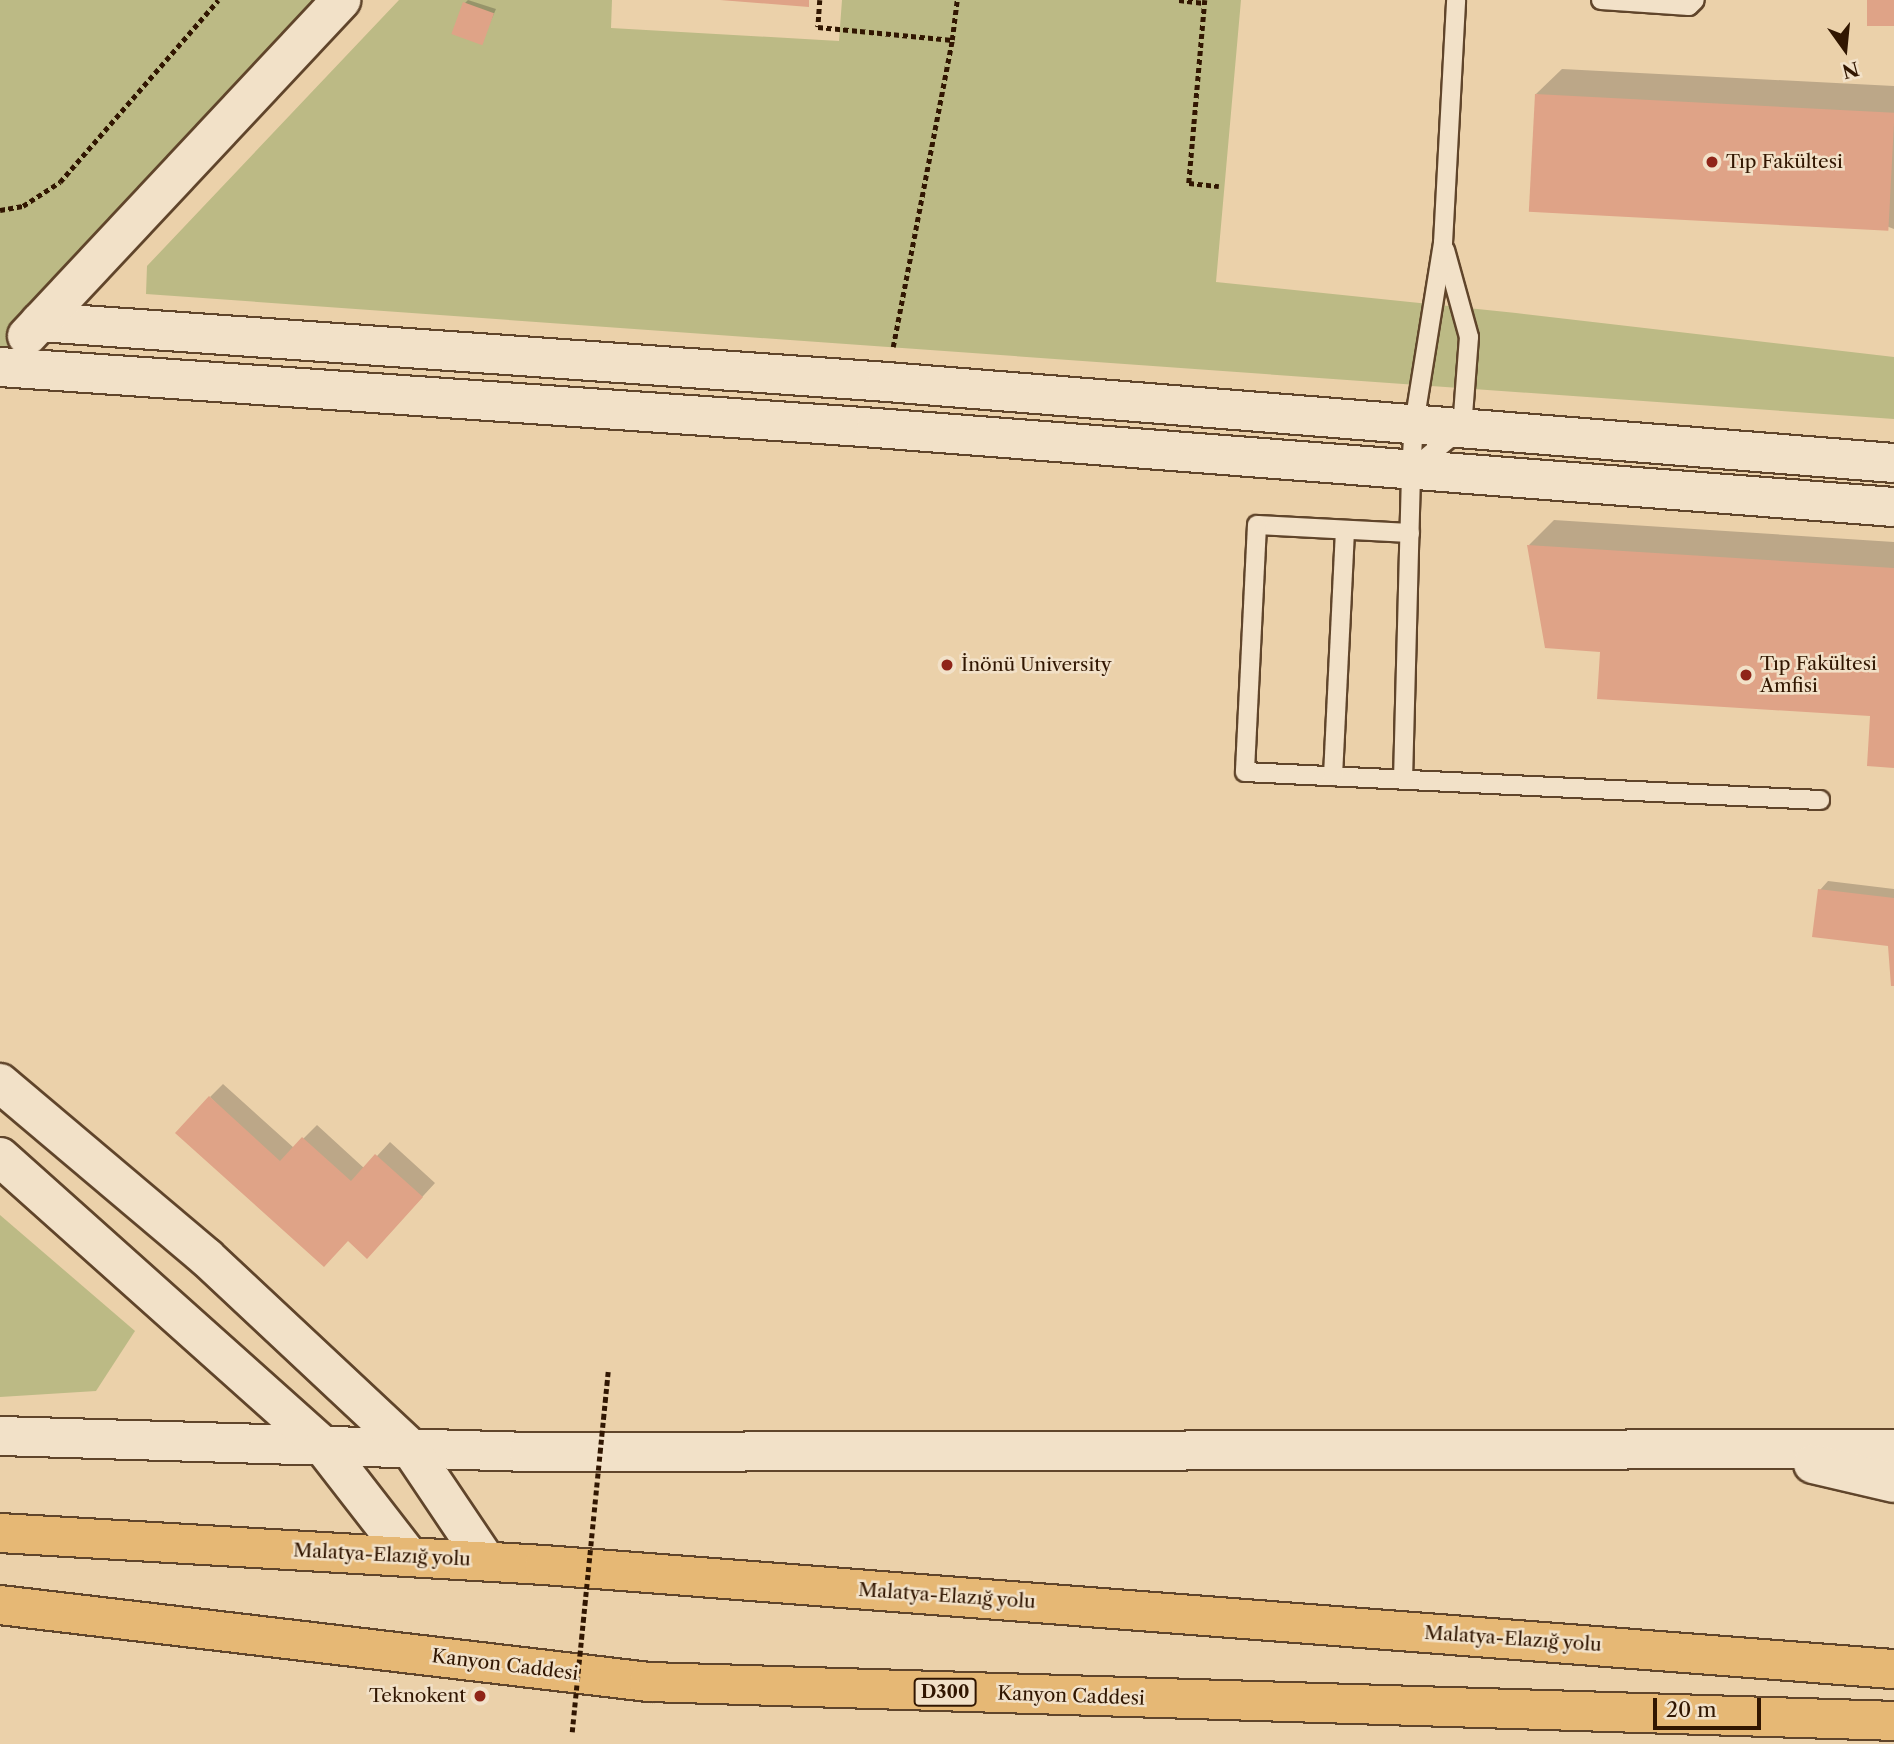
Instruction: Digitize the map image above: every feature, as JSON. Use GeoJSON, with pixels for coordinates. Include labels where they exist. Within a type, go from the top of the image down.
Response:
{"type":"FeatureCollection","features":[{"type":"Feature","properties":{"kind":"highway","name":"Malatya-Elazığ yolu"},"geometry":{"type":"LineString","coordinates":[[0,1533],[486,1562],[1894,1669]]}},
{"type":"Feature","properties":{"kind":"highway","name":"Kanyon Caddesi"},"geometry":{"type":"LineString","coordinates":[[0,1605],[649,1682],[1894,1721]]}},
{"type":"Feature","properties":{"kind":"main road"},"geometry":{"type":"LineString","coordinates":[[0,367],[341,0]]}},
{"type":"Feature","properties":{"kind":"main road"},"geometry":{"type":"LineString","coordinates":[[40,322],[887,382],[1894,463]]}},
{"type":"Feature","properties":{"kind":"main road"},"geometry":{"type":"LineString","coordinates":[[0,367],[876,428],[1894,507]]}},
{"type":"Feature","properties":{"kind":"main road"},"geometry":{"type":"LineString","coordinates":[[0,1083],[206,1257],[410,1448],[486,1562]]}},
{"type":"Feature","properties":{"kind":"main road"},"geometry":{"type":"LineString","coordinates":[[0,1157],[323,1446],[409,1557]]}},
{"type":"Feature","properties":{"kind":"main road"},"geometry":{"type":"LineString","coordinates":[[0,1436],[529,1452],[1894,1449]]}},
{"type":"Feature","properties":{"kind":"main road"},"geometry":{"type":"LineString","coordinates":[[1746,1450],[1894,1483]]}},
{"type":"Feature","properties":{"kind":"lane"},"geometry":{"type":"LineString","coordinates":[[1403,780],[1414,424],[1443,243],[1456,0]]}},
{"type":"Feature","properties":{"kind":"lane"},"geometry":{"type":"LineString","coordinates":[[1601,0],[1689,6],[1695,0]]}},
{"type":"Feature","properties":{"kind":"lane"},"geometry":{"type":"LineString","coordinates":[[1411,470],[1462,428],[1469,337],[1443,243]]}},
{"type":"Feature","properties":{"kind":"lane"},"geometry":{"type":"LineString","coordinates":[[1410,533],[1257,525],[1245,772],[1819,800]]}},
{"type":"Feature","properties":{"kind":"lane"},"geometry":{"type":"LineString","coordinates":[[1334,776],[1345,530]]}},
{"type":"Feature","properties":{"kind":"path"},"geometry":{"type":"LineString","coordinates":[[0,210],[23,206],[60,182],[218,0]]}},
{"type":"Feature","properties":{"kind":"path"},"geometry":{"type":"LineString","coordinates":[[820,0],[817,27],[952,40]]}},
{"type":"Feature","properties":{"kind":"path"},"geometry":{"type":"LineString","coordinates":[[887,382],[952,40],[957,0]]}},
{"type":"Feature","properties":{"kind":"path"},"geometry":{"type":"LineString","coordinates":[[1179,0],[1204,1],[1189,183],[1219,186]]}},
{"type":"Feature","properties":{"kind":"path"},"geometry":{"type":"LineString","coordinates":[[572,1732],[608,1370]]}},
{"type":"Feature","properties":{"kind":"shaded area"},"geometry":{"type":"Polygon","coordinates":[[[0,0],[357,0],[0,359],[0,0]]]}},
{"type":"Feature","properties":{"kind":"shaded area"},"geometry":{"type":"Polygon","coordinates":[[[399,0],[612,0],[611,28],[839,41],[842,0],[1241,0],[1216,282],[1516,313],[1894,357],[1894,419],[146,294],[147,266],[399,0]]]}},
{"type":"Feature","properties":{"kind":"shaded area"},"geometry":{"type":"Polygon","coordinates":[[[0,1215],[135,1331],[96,1391],[0,1397],[0,1215]]]}},
{"type":"Feature","properties":{"kind":"building"},"geometry":{"type":"Polygon","coordinates":[[[720,0],[809,0],[809,7],[720,0]]]}},
{"type":"Feature","properties":{"kind":"building"},"geometry":{"type":"Polygon","coordinates":[[[1867,0],[1894,0],[1894,26],[1867,26],[1867,0]]]}},
{"type":"Feature","properties":{"kind":"building"},"geometry":{"type":"Polygon","coordinates":[[[463,2],[494,13],[482,45],[451,34],[463,2]]]}},
{"type":"Feature","properties":{"kind":"building","name":"Tıp Fakültesi"},"geometry":{"type":"Polygon","coordinates":[[[1535,94],[1894,113],[1888,231],[1529,212],[1535,94]]]}},
{"type":"Feature","properties":{"kind":"building","name":"Tıp Fakültesi Amfisi"},"geometry":{"type":"Polygon","coordinates":[[[1527,545],[1894,568],[1894,768],[1867,766],[1870,716],[1597,699],[1600,652],[1545,648],[1527,545]]]}},
{"type":"Feature","properties":{"kind":"building"},"geometry":{"type":"Polygon","coordinates":[[[1818,889],[1894,898],[1894,986],[1891,986],[1888,946],[1812,937],[1818,889]]]}},
{"type":"Feature","properties":{"kind":"building"},"geometry":{"type":"Polygon","coordinates":[[[209,1096],[280,1161],[302,1137],[351,1181],[375,1154],[423,1197],[367,1259],[348,1241],[324,1267],[175,1133],[209,1096]]]}},
{"type":"Feature","properties":{"kind":"place","name":"Tıp Fakültesi"},"geometry":{"type":"Point","coordinates":[1712,162]}},
{"type":"Feature","properties":{"kind":"place","name":"İnönü University"},"geometry":{"type":"Point","coordinates":[947,665]}},
{"type":"Feature","properties":{"kind":"place","name":"Tıp Fakültesi Amfisi"},"geometry":{"type":"Point","coordinates":[1746,675]}},
{"type":"Feature","properties":{"kind":"place","name":"Teknokent"},"geometry":{"type":"Point","coordinates":[480,1696]}}]}
